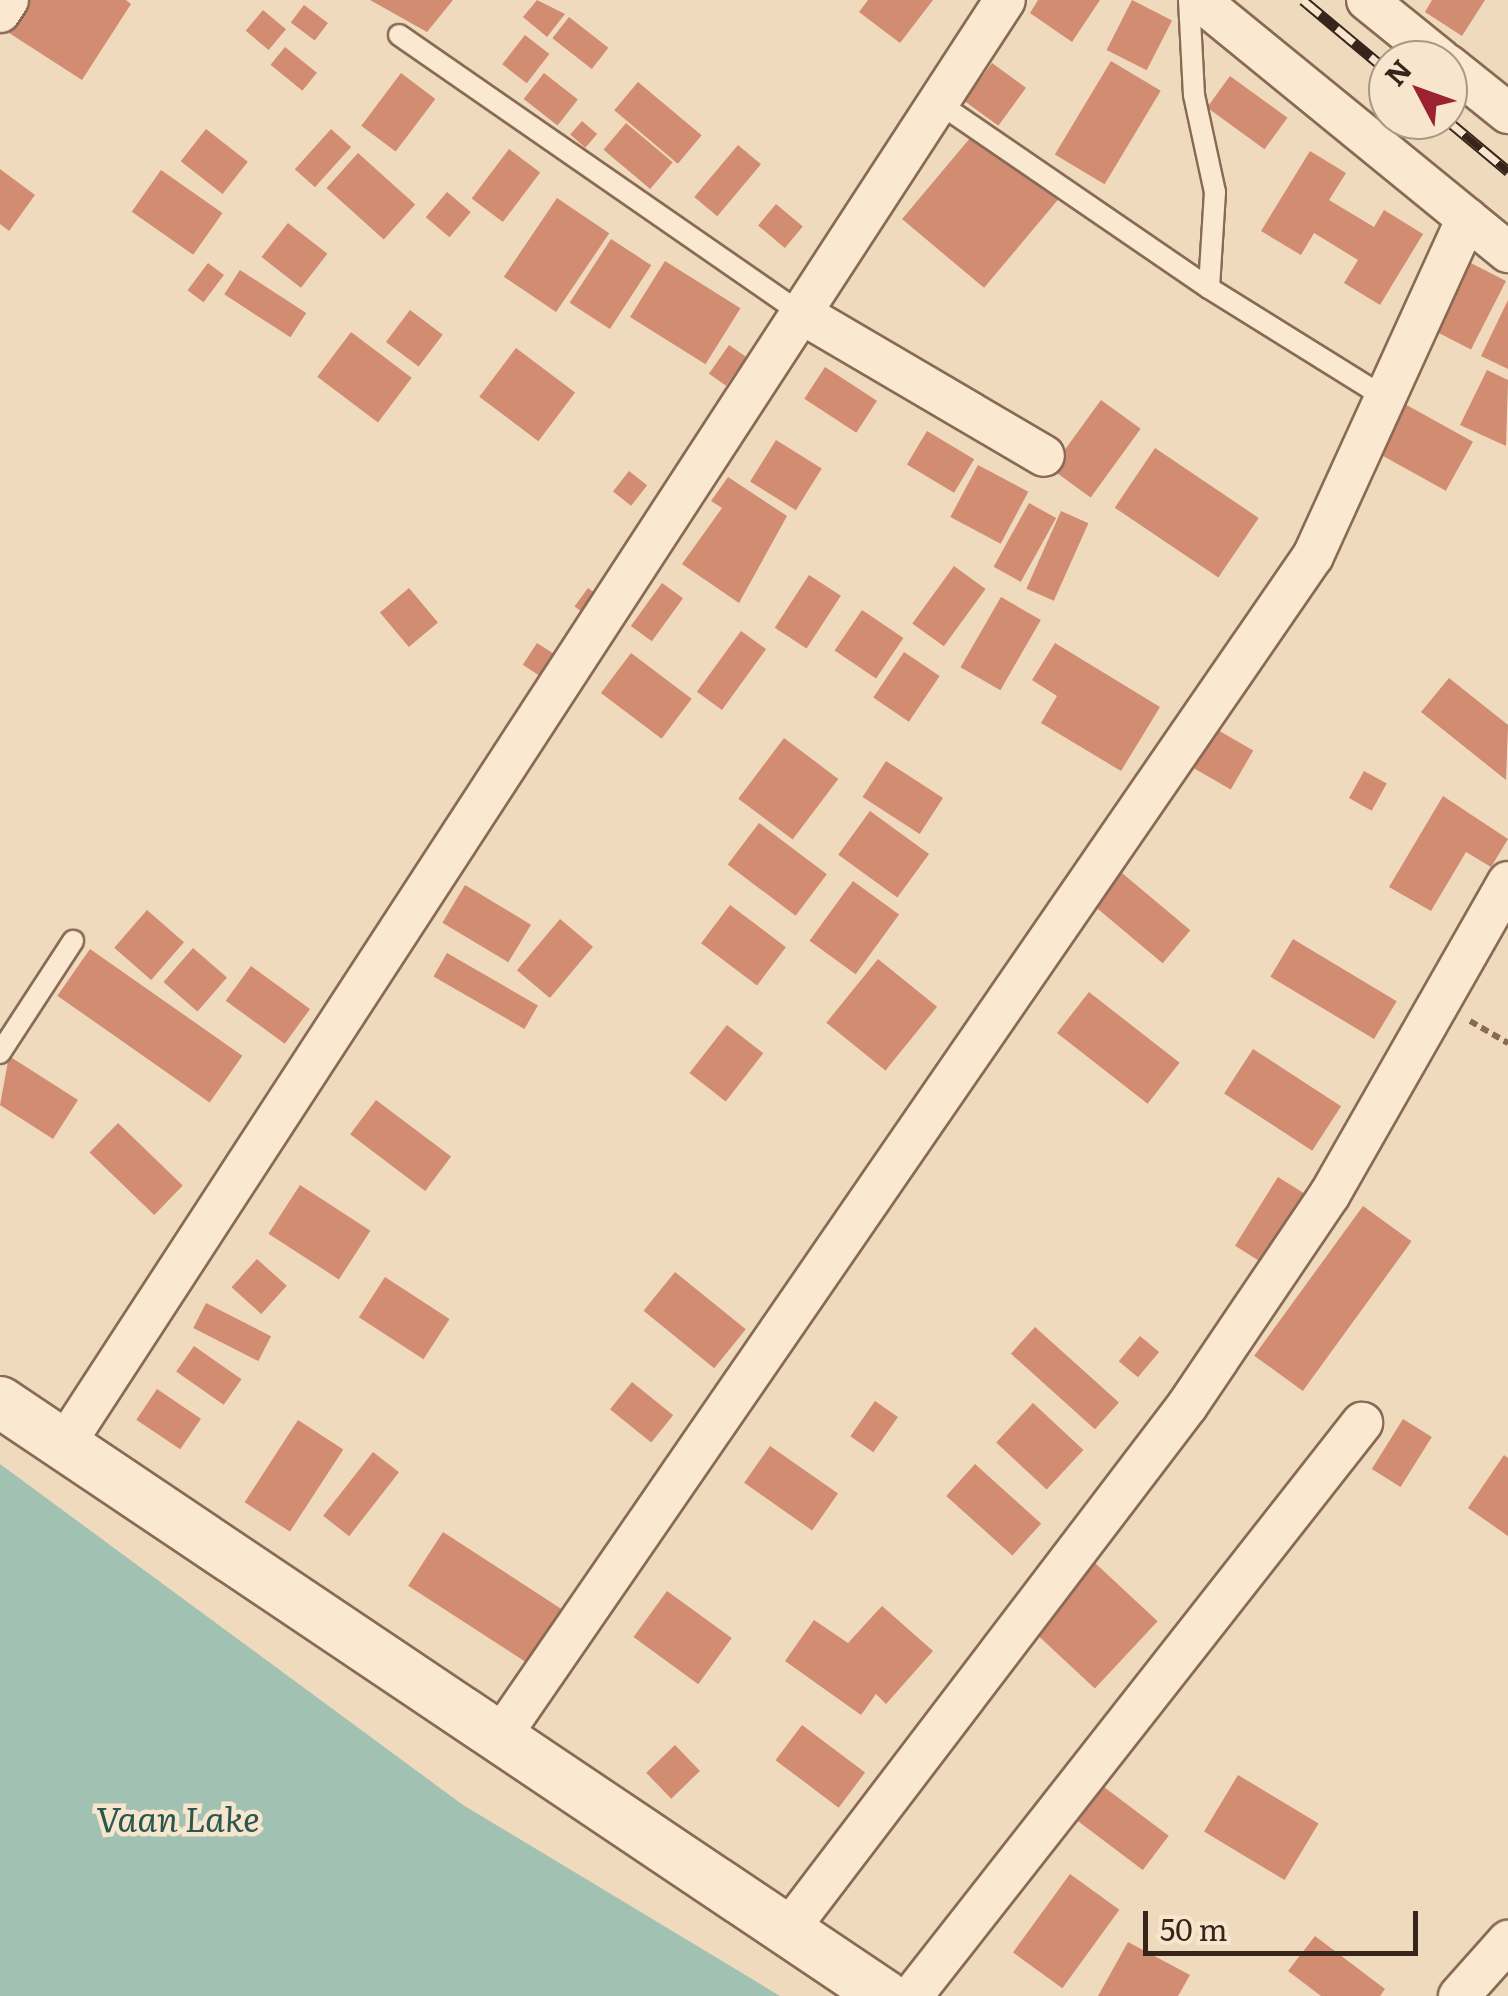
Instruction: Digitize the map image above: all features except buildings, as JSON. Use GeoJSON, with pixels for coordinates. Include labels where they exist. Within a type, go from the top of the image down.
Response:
{"type":"FeatureCollection","features":[{"type":"Feature","properties":{"kind":"street"},"geometry":{"type":"LineString","coordinates":[[0,12],[8,0]]}},
{"type":"Feature","properties":{"kind":"street"},"geometry":{"type":"LineString","coordinates":[[64,1445],[804,315],[1004,0]]}},
{"type":"Feature","properties":{"kind":"street"},"geometry":{"type":"LineString","coordinates":[[1199,0],[1508,252]]}},
{"type":"Feature","properties":{"kind":"street"},"geometry":{"type":"LineString","coordinates":[[1366,0],[1417,40]]}},
{"type":"Feature","properties":{"kind":"street"},"geometry":{"type":"LineString","coordinates":[[1468,81],[1508,114]]}},
{"type":"Feature","properties":{"kind":"street"},"geometry":{"type":"LineString","coordinates":[[500,1737],[1313,556],[1468,218]]}},
{"type":"Feature","properties":{"kind":"street"},"geometry":{"type":"LineString","coordinates":[[804,315],[1044,456]]}},
{"type":"Feature","properties":{"kind":"street"},"geometry":{"type":"LineString","coordinates":[[788,1930],[1186,1406],[1330,1194],[1508,882]]}},
{"type":"Feature","properties":{"kind":"street"},"geometry":{"type":"LineString","coordinates":[[0,1402],[885,1996]]}},
{"type":"Feature","properties":{"kind":"street"},"geometry":{"type":"LineString","coordinates":[[912,1996],[1362,1423]]}},
{"type":"Feature","properties":{"kind":"street"},"geometry":{"type":"LineString","coordinates":[[1459,1996],[1508,1940]]}},
{"type":"Feature","properties":{"kind":"lane"},"geometry":{"type":"LineString","coordinates":[[1189,0],[1194,96],[1215,192],[1209,288]]}},
{"type":"Feature","properties":{"kind":"lane"},"geometry":{"type":"LineString","coordinates":[[399,36],[804,315]]}},
{"type":"Feature","properties":{"kind":"lane"},"geometry":{"type":"LineString","coordinates":[[940,104],[1209,288],[1386,398]]}},
{"type":"Feature","properties":{"kind":"lane"},"geometry":{"type":"LineString","coordinates":[[0,1052],[73,941]]}},
{"type":"Feature","properties":{"kind":"water","name":"Vaan Lake"},"geometry":{"type":"Polygon","coordinates":[[[0,1464],[463,1805],[780,1996],[0,1996],[0,1464]]]}},
{"type":"Feature","properties":{"kind":"railway"},"geometry":{"type":"LineString","coordinates":[[1303,0],[1368,54]]}},
{"type":"Feature","properties":{"kind":"railway"},"geometry":{"type":"LineString","coordinates":[[1468,138],[1508,171]]}}]}
